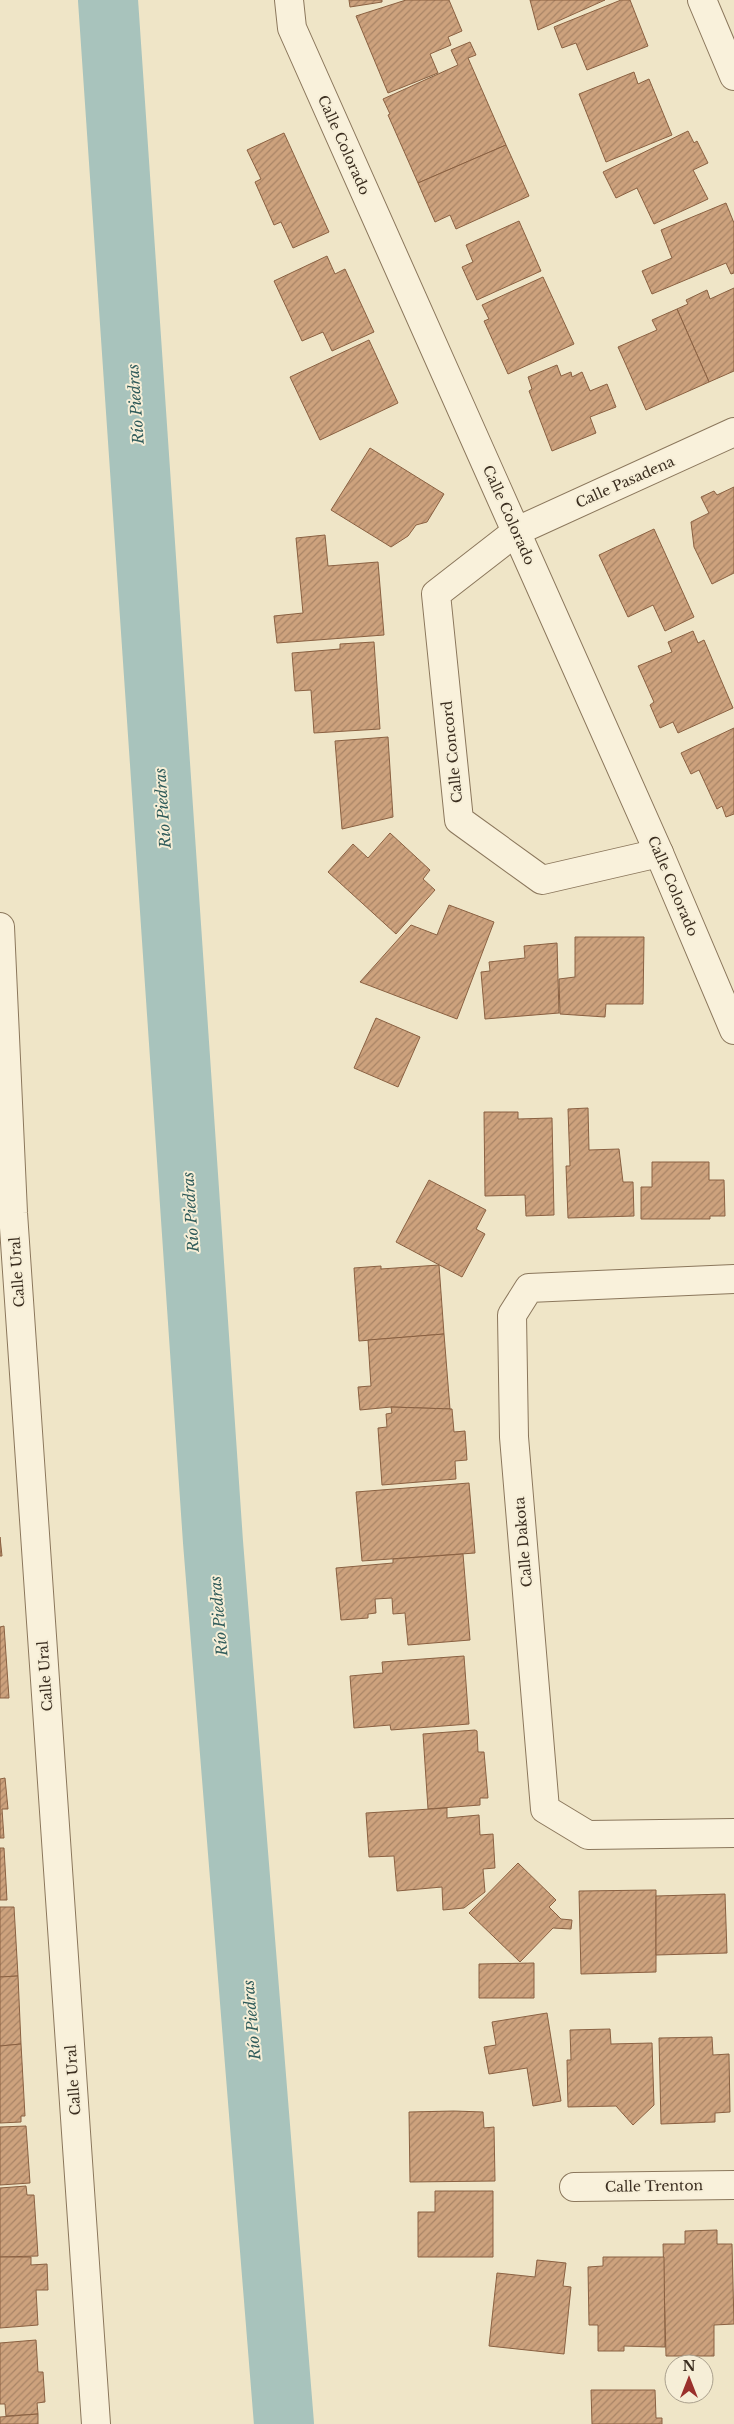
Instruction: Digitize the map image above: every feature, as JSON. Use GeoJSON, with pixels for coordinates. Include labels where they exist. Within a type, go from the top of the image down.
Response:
{"type":"FeatureCollection","features":[{"type":"Feature","properties":{"kind":"street","name":"Calle Colorado"},"geometry":{"type":"LineString","coordinates":[[289,0],[292,28],[659,853],[734,1030]]}},
{"type":"Feature","properties":{"kind":"street"},"geometry":{"type":"LineString","coordinates":[[702,0],[734,76]]}},
{"type":"Feature","properties":{"kind":"street","name":"Calle Pasadena"},"geometry":{"type":"LineString","coordinates":[[516,531],[734,432]]}},
{"type":"Feature","properties":{"kind":"street","name":"Calle Concord"},"geometry":{"type":"LineString","coordinates":[[516,531],[436,594],[459,820],[542,880],[659,853]]}},
{"type":"Feature","properties":{"kind":"street","name":"Calle Ural"},"geometry":{"type":"LineString","coordinates":[[0,927],[6,1214],[96,2424]]}},
{"type":"Feature","properties":{"kind":"street","name":"Calle Dakota"},"geometry":{"type":"LineString","coordinates":[[734,1279],[529,1288],[512,1315],[514,1437],[545,1809],[588,1835],[734,1833]]}},
{"type":"Feature","properties":{"kind":"street","name":"Calle Trenton"},"geometry":{"type":"LineString","coordinates":[[574,2187],[734,2185]]}},
{"type":"Feature","properties":{"kind":"building"},"geometry":{"type":"Polygon","coordinates":[[[349,0],[382,0],[382,2],[350,7],[349,0]]]}},
{"type":"Feature","properties":{"kind":"building"},"geometry":{"type":"Polygon","coordinates":[[[406,0],[449,0],[462,31],[448,37],[451,45],[430,54],[438,73],[388,93],[356,16],[406,0]]]}},
{"type":"Feature","properties":{"kind":"building"},"geometry":{"type":"Polygon","coordinates":[[[530,0],[605,0],[538,30],[530,0]]]}},
{"type":"Feature","properties":{"kind":"building"},"geometry":{"type":"Polygon","coordinates":[[[621,0],[630,0],[648,46],[587,70],[576,43],[562,48],[554,27],[621,0]]]}},
{"type":"Feature","properties":{"kind":"building"},"geometry":{"type":"Polygon","coordinates":[[[470,42],[476,55],[468,58],[506,145],[418,183],[388,115],[390,114],[383,99],[458,65],[451,50],[470,42]]]}},
{"type":"Feature","properties":{"kind":"building"},"geometry":{"type":"Polygon","coordinates":[[[634,72],[638,84],[649,79],[672,135],[606,162],[579,94],[634,72]]]}},
{"type":"Feature","properties":{"kind":"building"},"geometry":{"type":"Polygon","coordinates":[[[688,131],[694,143],[697,141],[708,163],[693,170],[708,199],[654,224],[637,188],[616,198],[603,172],[688,131]]]}},
{"type":"Feature","properties":{"kind":"building"},"geometry":{"type":"Polygon","coordinates":[[[284,133],[329,232],[293,248],[281,222],[274,225],[255,182],[261,179],[247,150],[284,133]]]}},
{"type":"Feature","properties":{"kind":"building"},"geometry":{"type":"Polygon","coordinates":[[[506,145],[529,196],[456,229],[450,215],[435,222],[418,183],[506,145]]]}},
{"type":"Feature","properties":{"kind":"building"},"geometry":{"type":"Polygon","coordinates":[[[726,203],[734,223],[734,273],[731,274],[726,263],[652,294],[642,271],[672,258],[661,230],[726,203]]]}},
{"type":"Feature","properties":{"kind":"building"},"geometry":{"type":"Polygon","coordinates":[[[519,221],[541,271],[477,300],[462,267],[473,262],[466,245],[519,221]]]}},
{"type":"Feature","properties":{"kind":"building"},"geometry":{"type":"Polygon","coordinates":[[[327,256],[335,274],[345,269],[374,332],[332,351],[323,332],[302,341],[274,281],[327,256]]]}},
{"type":"Feature","properties":{"kind":"building"},"geometry":{"type":"Polygon","coordinates":[[[543,277],[574,344],[508,374],[484,321],[489,319],[482,305],[543,277]]]}},
{"type":"Feature","properties":{"kind":"building"},"geometry":{"type":"Polygon","coordinates":[[[734,288],[734,371],[709,382],[677,309],[688,304],[686,300],[707,290],[710,299],[734,288]]]}},
{"type":"Feature","properties":{"kind":"building"},"geometry":{"type":"Polygon","coordinates":[[[677,309],[709,382],[646,410],[618,347],[657,330],[652,320],[677,309]]]}},
{"type":"Feature","properties":{"kind":"building"},"geometry":{"type":"Polygon","coordinates":[[[369,340],[398,403],[320,440],[290,377],[369,340]]]}},
{"type":"Feature","properties":{"kind":"building"},"geometry":{"type":"Polygon","coordinates":[[[557,365],[561,376],[571,372],[572,377],[582,372],[590,391],[607,384],[616,407],[590,417],[596,433],[552,451],[529,391],[532,389],[528,377],[557,365]]]}},
{"type":"Feature","properties":{"kind":"building"},"geometry":{"type":"Polygon","coordinates":[[[370,448],[444,494],[427,522],[416,525],[408,536],[391,547],[331,510],[370,448]]]}},
{"type":"Feature","properties":{"kind":"building"},"geometry":{"type":"Polygon","coordinates":[[[734,487],[734,573],[712,584],[694,547],[691,522],[709,513],[701,497],[714,491],[717,495],[734,487]]]}},
{"type":"Feature","properties":{"kind":"building"},"geometry":{"type":"Polygon","coordinates":[[[654,529],[694,617],[665,631],[653,605],[628,617],[599,555],[654,529]]]}},
{"type":"Feature","properties":{"kind":"building"},"geometry":{"type":"Polygon","coordinates":[[[325,535],[328,566],[378,562],[384,635],[277,643],[274,616],[303,613],[296,538],[325,535]]]}},
{"type":"Feature","properties":{"kind":"building"},"geometry":{"type":"Polygon","coordinates":[[[693,631],[698,643],[704,640],[733,708],[678,733],[673,722],[660,728],[650,705],[654,702],[638,666],[672,652],[668,642],[693,631]]]}},
{"type":"Feature","properties":{"kind":"building"},"geometry":{"type":"Polygon","coordinates":[[[374,642],[380,729],[314,733],[311,690],[295,691],[292,653],[340,649],[340,644],[374,642]]]}},
{"type":"Feature","properties":{"kind":"building"},"geometry":{"type":"Polygon","coordinates":[[[734,728],[734,814],[726,817],[722,806],[717,809],[699,770],[691,774],[681,753],[734,728]]]}},
{"type":"Feature","properties":{"kind":"building"},"geometry":{"type":"Polygon","coordinates":[[[388,737],[393,817],[342,829],[335,741],[388,737]]]}},
{"type":"Feature","properties":{"kind":"building"},"geometry":{"type":"Polygon","coordinates":[[[390,833],[430,870],[423,879],[435,890],[396,934],[328,872],[353,844],[368,858],[390,833]]]}},
{"type":"Feature","properties":{"kind":"building"},"geometry":{"type":"Polygon","coordinates":[[[449,905],[494,922],[457,1019],[360,982],[411,925],[437,935],[449,905]]]}},
{"type":"Feature","properties":{"kind":"building"},"geometry":{"type":"Polygon","coordinates":[[[575,937],[644,937],[643,1004],[606,1004],[605,1017],[560,1014],[559,979],[575,977],[575,937]]]}},
{"type":"Feature","properties":{"kind":"building"},"geometry":{"type":"Polygon","coordinates":[[[557,943],[559,1013],[485,1019],[481,972],[490,971],[489,962],[525,958],[524,946],[557,943]]]}},
{"type":"Feature","properties":{"kind":"building"},"geometry":{"type":"Polygon","coordinates":[[[376,1018],[420,1037],[398,1087],[354,1068],[376,1018]]]}},
{"type":"Feature","properties":{"kind":"building"},"geometry":{"type":"Polygon","coordinates":[[[588,1108],[589,1150],[619,1149],[623,1182],[633,1182],[634,1216],[568,1218],[566,1166],[570,1166],[568,1109],[588,1108]]]}},
{"type":"Feature","properties":{"kind":"building"},"geometry":{"type":"Polygon","coordinates":[[[484,1112],[518,1112],[518,1119],[552,1118],[554,1215],[526,1216],[525,1195],[485,1196],[484,1112]]]}},
{"type":"Feature","properties":{"kind":"building"},"geometry":{"type":"Polygon","coordinates":[[[652,1162],[709,1162],[709,1180],[724,1180],[725,1216],[710,1216],[710,1219],[641,1219],[641,1187],[652,1187],[652,1162]]]}},
{"type":"Feature","properties":{"kind":"building"},"geometry":{"type":"Polygon","coordinates":[[[429,1180],[486,1210],[476,1229],[485,1234],[462,1277],[396,1242],[429,1180]]]}},
{"type":"Feature","properties":{"kind":"building"},"geometry":{"type":"Polygon","coordinates":[[[439,1265],[444,1334],[359,1341],[354,1268],[381,1266],[381,1269],[439,1265]]]}},
{"type":"Feature","properties":{"kind":"building"},"geometry":{"type":"Polygon","coordinates":[[[444,1334],[450,1409],[391,1407],[360,1410],[358,1387],[371,1386],[368,1340],[444,1334]]]}},
{"type":"Feature","properties":{"kind":"building"},"geometry":{"type":"Polygon","coordinates":[[[391,1407],[452,1409],[454,1432],[465,1431],[467,1460],[455,1461],[456,1479],[382,1485],[378,1428],[387,1427],[386,1414],[392,1413],[391,1407]]]}},
{"type":"Feature","properties":{"kind":"building"},"geometry":{"type":"Polygon","coordinates":[[[469,1483],[475,1553],[362,1561],[356,1492],[469,1483]]]}},
{"type":"Feature","properties":{"kind":"building"},"geometry":{"type":"Polygon","coordinates":[[[0,1537],[2,1556],[0,1556],[0,1537]]]}},
{"type":"Feature","properties":{"kind":"building"},"geometry":{"type":"Polygon","coordinates":[[[463,1554],[470,1640],[408,1645],[405,1613],[393,1614],[392,1598],[375,1599],[376,1613],[368,1614],[368,1618],[341,1620],[336,1568],[393,1563],[393,1559],[463,1554]]]}},
{"type":"Feature","properties":{"kind":"building"},"geometry":{"type":"Polygon","coordinates":[[[4,1626],[9,1698],[0,1698],[0,1627],[4,1626]]]}},
{"type":"Feature","properties":{"kind":"building"},"geometry":{"type":"Polygon","coordinates":[[[464,1656],[469,1724],[391,1730],[390,1725],[354,1728],[350,1676],[383,1673],[382,1662],[464,1656]]]}},
{"type":"Feature","properties":{"kind":"building"},"geometry":{"type":"Polygon","coordinates":[[[477,1731],[478,1752],[484,1752],[488,1798],[480,1798],[480,1805],[428,1809],[423,1734],[477,1731]]]}},
{"type":"Feature","properties":{"kind":"building"},"geometry":{"type":"Polygon","coordinates":[[[5,1778],[8,1809],[2,1809],[4,1838],[0,1838],[0,1779],[5,1778]]]}},
{"type":"Feature","properties":{"kind":"building"},"geometry":{"type":"Polygon","coordinates":[[[447,1808],[447,1818],[479,1815],[480,1835],[493,1834],[495,1868],[483,1869],[485,1892],[464,1908],[443,1910],[442,1887],[397,1891],[394,1856],[369,1857],[366,1813],[447,1808]]]}},
{"type":"Feature","properties":{"kind":"building"},"geometry":{"type":"Polygon","coordinates":[[[0,1848],[4,1848],[7,1900],[0,1900],[0,1848]]]}},
{"type":"Feature","properties":{"kind":"building"},"geometry":{"type":"Polygon","coordinates":[[[518,1863],[556,1900],[549,1907],[561,1919],[572,1920],[571,1929],[553,1928],[520,1962],[469,1913],[518,1863]]]}},
{"type":"Feature","properties":{"kind":"building"},"geometry":{"type":"Polygon","coordinates":[[[656,1890],[656,1972],[581,1974],[579,1891],[656,1890]]]}},
{"type":"Feature","properties":{"kind":"building"},"geometry":{"type":"Polygon","coordinates":[[[725,1894],[727,1953],[656,1955],[656,1896],[725,1894]]]}},
{"type":"Feature","properties":{"kind":"building"},"geometry":{"type":"Polygon","coordinates":[[[0,1907],[14,1907],[18,1976],[0,1977],[0,1907]]]}},
{"type":"Feature","properties":{"kind":"building"},"geometry":{"type":"Polygon","coordinates":[[[534,1963],[534,1998],[479,1998],[479,1964],[534,1963]]]}},
{"type":"Feature","properties":{"kind":"building"},"geometry":{"type":"Polygon","coordinates":[[[18,1976],[21,2044],[0,2046],[0,1977],[18,1976]]]}},
{"type":"Feature","properties":{"kind":"building"},"geometry":{"type":"Polygon","coordinates":[[[547,2013],[561,2101],[533,2106],[527,2068],[489,2074],[484,2047],[496,2045],[492,2022],[547,2013]]]}},
{"type":"Feature","properties":{"kind":"building"},"geometry":{"type":"Polygon","coordinates":[[[610,2029],[611,2044],[652,2043],[654,2105],[633,2125],[616,2106],[568,2107],[567,2060],[571,2060],[570,2030],[610,2029]]]}},
{"type":"Feature","properties":{"kind":"building"},"geometry":{"type":"Polygon","coordinates":[[[712,2037],[713,2055],[729,2054],[730,2112],[715,2113],[715,2122],[661,2124],[659,2038],[712,2037]]]}},
{"type":"Feature","properties":{"kind":"building"},"geometry":{"type":"Polygon","coordinates":[[[21,2044],[25,2116],[21,2116],[21,2122],[0,2123],[0,2046],[21,2044]]]}},
{"type":"Feature","properties":{"kind":"building"},"geometry":{"type":"Polygon","coordinates":[[[409,2112],[483,2112],[484,2128],[494,2127],[495,2181],[410,2182],[409,2112]]]}},
{"type":"Feature","properties":{"kind":"building"},"geometry":{"type":"Polygon","coordinates":[[[26,2126],[30,2183],[0,2185],[0,2127],[26,2126]]]}},
{"type":"Feature","properties":{"kind":"building"},"geometry":{"type":"Polygon","coordinates":[[[26,2186],[27,2195],[34,2195],[38,2256],[0,2257],[0,2188],[26,2186]]]}},
{"type":"Feature","properties":{"kind":"building"},"geometry":{"type":"Polygon","coordinates":[[[435,2191],[493,2191],[493,2257],[418,2257],[418,2212],[435,2212],[435,2191]]]}},
{"type":"Feature","properties":{"kind":"building"},"geometry":{"type":"Polygon","coordinates":[[[717,2230],[717,2244],[732,2244],[734,2324],[714,2325],[714,2354],[666,2354],[663,2244],[685,2244],[685,2231],[717,2230]]]}},
{"type":"Feature","properties":{"kind":"building"},"geometry":{"type":"Polygon","coordinates":[[[0,2257],[31,2257],[31,2265],[47,2264],[48,2290],[36,2290],[38,2325],[0,2328],[0,2257]]]}},
{"type":"Feature","properties":{"kind":"building"},"geometry":{"type":"Polygon","coordinates":[[[603,2257],[664,2257],[665,2347],[624,2346],[624,2351],[598,2351],[598,2325],[589,2325],[588,2267],[603,2266],[603,2257]]]}},
{"type":"Feature","properties":{"kind":"building"},"geometry":{"type":"Polygon","coordinates":[[[537,2260],[566,2263],[563,2286],[571,2287],[564,2354],[489,2346],[497,2273],[535,2277],[537,2260]]]}},
{"type":"Feature","properties":{"kind":"building"},"geometry":{"type":"Polygon","coordinates":[[[36,2340],[38,2372],[43,2372],[45,2402],[37,2403],[38,2414],[6,2416],[5,2404],[0,2404],[0,2343],[36,2340]]]}},
{"type":"Feature","properties":{"kind":"building"},"geometry":{"type":"Polygon","coordinates":[[[591,2390],[655,2390],[656,2418],[662,2418],[662,2424],[592,2424],[591,2390]]]}},
{"type":"Feature","properties":{"kind":"building"},"geometry":{"type":"Polygon","coordinates":[[[38,2414],[38,2424],[0,2424],[0,2417],[38,2414]]]}},
{"type":"Feature","properties":{"kind":"waterway","name":"Río Piedras"},"geometry":{"type":"LineString","coordinates":[[108,0],[213,1542],[284,2424]]}}]}
